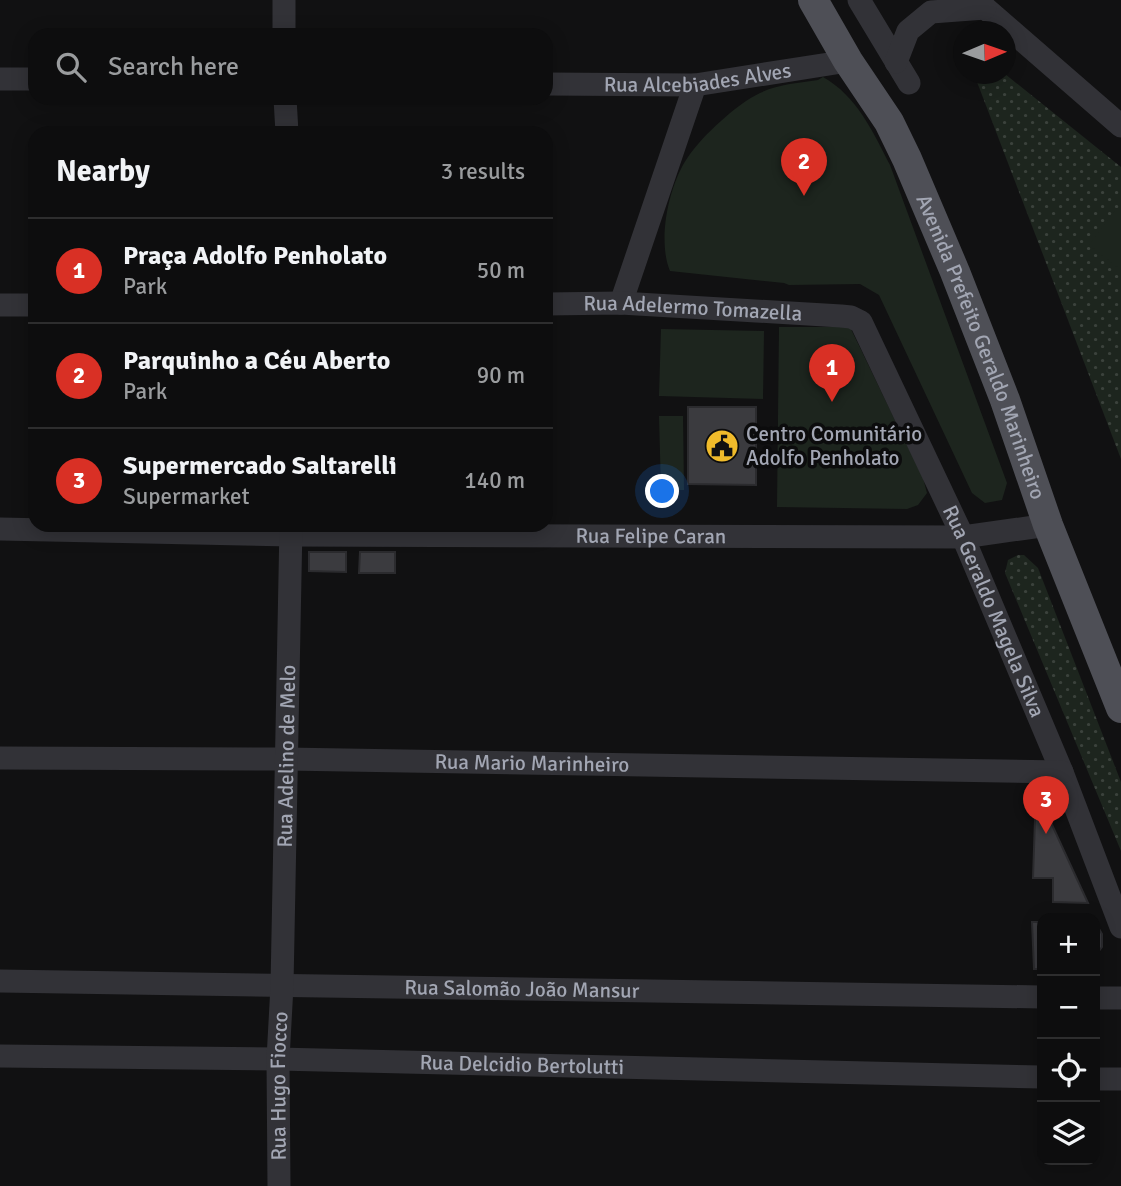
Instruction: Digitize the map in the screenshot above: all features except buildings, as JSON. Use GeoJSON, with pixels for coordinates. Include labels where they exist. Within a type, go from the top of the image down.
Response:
{"type":"FeatureCollection","features":[{"type":"Feature","properties":{"kind":"main road","name":"Avenida Prefeito Geraldo Marinheiro"},"geometry":{"type":"LineString","coordinates":[[813,0],[848,61],[889,122],[907,159],[1005,400],[1048,525],[1121,708]]}},
{"type":"Feature","properties":{"kind":"street"},"geometry":{"type":"LineString","coordinates":[[284,0],[284,28]]}},
{"type":"Feature","properties":{"kind":"street"},"geometry":{"type":"LineString","coordinates":[[859,0],[909,83]]}},
{"type":"Feature","properties":{"kind":"street"},"geometry":{"type":"LineString","coordinates":[[897,62],[908,31],[931,12],[981,4],[1121,126]]}},
{"type":"Feature","properties":{"kind":"street","name":"Rua Alcebiades Alves"},"geometry":{"type":"LineString","coordinates":[[553,83],[695,85],[848,61]]}},
{"type":"Feature","properties":{"kind":"street"},"geometry":{"type":"LineString","coordinates":[[0,79],[28,79]]}},
{"type":"Feature","properties":{"kind":"street"},"geometry":{"type":"LineString","coordinates":[[621,303],[695,85]]}},
{"type":"Feature","properties":{"kind":"street"},"geometry":{"type":"LineString","coordinates":[[285,105],[287,126]]}},
{"type":"Feature","properties":{"kind":"street","name":"Rua Adelermo Tomazella"},"geometry":{"type":"LineString","coordinates":[[553,304],[621,303],[841,316]]}},
{"type":"Feature","properties":{"kind":"street"},"geometry":{"type":"LineString","coordinates":[[0,305],[28,305]]}},
{"type":"Feature","properties":{"kind":"street","name":"Rua Geraldo Magela Silva"},"geometry":{"type":"LineString","coordinates":[[841,316],[861,322],[963,537],[1062,772],[1121,927]]}},
{"type":"Feature","properties":{"kind":"street","name":"Rua Felipe Caran"},"geometry":{"type":"LineString","coordinates":[[483,532],[963,537],[1048,525]]}},
{"type":"Feature","properties":{"kind":"street","name":"Rua Felipe Caran"},"geometry":{"type":"LineString","coordinates":[[0,529],[28,529]]}},
{"type":"Feature","properties":{"kind":"street","name":"Rua Adelino de Melo"},"geometry":{"type":"LineString","coordinates":[[282,986],[291,532]]}},
{"type":"Feature","properties":{"kind":"street","name":"Rua Mario Marinheiro"},"geometry":{"type":"LineString","coordinates":[[0,758],[1062,772]]}},
{"type":"Feature","properties":{"kind":"street","name":"Rua Salomão João Mansur"},"geometry":{"type":"LineString","coordinates":[[0,981],[1037,997]]}},
{"type":"Feature","properties":{"kind":"street","name":"Rua Hugo Fiocco"},"geometry":{"type":"LineString","coordinates":[[279,1186],[278,1059],[282,986]]}},
{"type":"Feature","properties":{"kind":"street"},"geometry":{"type":"LineString","coordinates":[[1100,998],[1121,998]]}},
{"type":"Feature","properties":{"kind":"street","name":"Rua Delcidio Bertolutti"},"geometry":{"type":"LineString","coordinates":[[0,1056],[278,1059],[1037,1077]]}},
{"type":"Feature","properties":{"kind":"street"},"geometry":{"type":"LineString","coordinates":[[1100,1079],[1121,1079]]}},
{"type":"Feature","properties":{"kind":"shaded area"},"geometry":{"type":"Polygon","coordinates":[[[823,77],[855,104],[890,165],[1007,483],[1002,500],[985,503],[972,493],[879,295],[860,284],[789,285],[670,271],[665,244],[667,212],[681,168],[694,149],[721,121],[751,98],[774,88],[823,77]]]}},
{"type":"Feature","properties":{"kind":"shaded area"},"geometry":{"type":"Polygon","coordinates":[[[1016,83],[1121,167],[1121,459],[978,84],[1016,83]]]}},
{"type":"Feature","properties":{"kind":"shaded area"},"geometry":{"type":"Polygon","coordinates":[[[1117,208],[1121,211],[1121,270],[1089,245],[1117,208]]]}},
{"type":"Feature","properties":{"kind":"shaded area"},"geometry":{"type":"Polygon","coordinates":[[[779,327],[850,327],[923,478],[927,493],[918,505],[907,509],[777,507],[779,327]]]}},
{"type":"Feature","properties":{"kind":"shaded area"},"geometry":{"type":"Polygon","coordinates":[[[661,329],[764,331],[763,399],[659,396],[661,329]]]}},
{"type":"Feature","properties":{"kind":"shaded area"},"geometry":{"type":"Polygon","coordinates":[[[659,416],[683,416],[684,490],[661,490],[659,416]]]}},
{"type":"Feature","properties":{"kind":"shaded area"},"geometry":{"type":"Polygon","coordinates":[[[1024,555],[1038,568],[1121,782],[1121,851],[1005,573],[1008,560],[1024,555]]]}},
{"type":"Feature","properties":{"kind":"place","name":"Parquinho a Céu Aberto"},"geometry":{"type":"Point","coordinates":[804,196]}},
{"type":"Feature","properties":{"kind":"place","name":"Praça Adolfo Penholato"},"geometry":{"type":"Point","coordinates":[832,402]}},
{"type":"Feature","properties":{"kind":"place","name":"Centro Comunitário Adolfo Penholato"},"geometry":{"type":"Point","coordinates":[722,446]}},
{"type":"Feature","properties":{"kind":"place","name":"Supermercado Saltarelli"},"geometry":{"type":"Point","coordinates":[1046,834]}}]}
